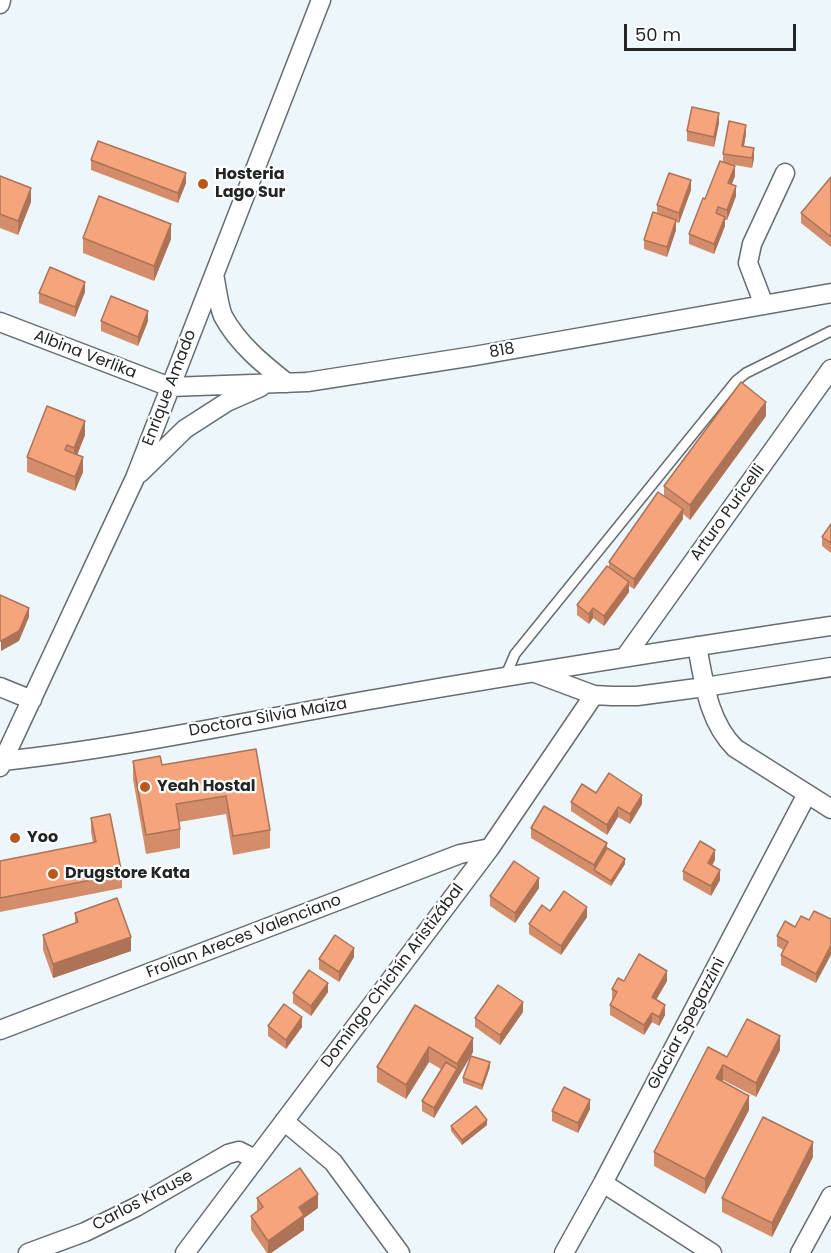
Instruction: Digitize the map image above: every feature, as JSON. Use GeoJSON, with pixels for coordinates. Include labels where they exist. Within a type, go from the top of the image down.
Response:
{"type":"FeatureCollection","features":[{"type":"Feature","properties":{"kind":"street","name":"Enrique Amado"},"geometry":{"type":"LineString","coordinates":[[1,764],[135,478],[321,0]]}},
{"type":"Feature","properties":{"kind":"street"},"geometry":{"type":"LineString","coordinates":[[764,305],[748,263],[752,244],[785,173]]}},
{"type":"Feature","properties":{"kind":"street"},"geometry":{"type":"LineString","coordinates":[[135,478],[185,429],[227,402],[279,383],[255,358],[222,314],[214,274]]}},
{"type":"Feature","properties":{"kind":"street","name":"818"},"geometry":{"type":"LineString","coordinates":[[170,387],[307,382],[474,356],[831,293]]}},
{"type":"Feature","properties":{"kind":"street","name":"Albina Verlika"},"geometry":{"type":"LineString","coordinates":[[0,322],[170,387]]}},
{"type":"Feature","properties":{"kind":"street","name":"Arturo Puricelli"},"geometry":{"type":"LineString","coordinates":[[625,657],[831,369]]}},
{"type":"Feature","properties":{"kind":"street","name":"Doctora Silvia Maiza"},"geometry":{"type":"LineString","coordinates":[[1,764],[534,672],[831,626]]}},
{"type":"Feature","properties":{"kind":"street"},"geometry":{"type":"LineString","coordinates":[[697,646],[705,687],[717,725],[724,738],[735,748],[831,809]]}},
{"type":"Feature","properties":{"kind":"street","name":"Doctora Silvia Maiza"},"geometry":{"type":"LineString","coordinates":[[534,672],[594,694],[637,696],[831,668]]}},
{"type":"Feature","properties":{"kind":"street"},"geometry":{"type":"LineString","coordinates":[[0,687],[32,700]]}},
{"type":"Feature","properties":{"kind":"street","name":"Domingo Chichín Aristizábal"},"geometry":{"type":"LineString","coordinates":[[185,1253],[490,848],[594,694]]}},
{"type":"Feature","properties":{"kind":"street","name":"Glaciar Spegazzini"},"geometry":{"type":"LineString","coordinates":[[564,1253],[603,1184],[807,794]]}},
{"type":"Feature","properties":{"kind":"street","name":"Froilan Areces Valenciano"},"geometry":{"type":"LineString","coordinates":[[0,1030],[460,854],[490,848]]}},
{"type":"Feature","properties":{"kind":"street"},"geometry":{"type":"LineString","coordinates":[[284,1121],[333,1162],[400,1253]]}},
{"type":"Feature","properties":{"kind":"street","name":"Carlos Krause"},"geometry":{"type":"LineString","coordinates":[[28,1253],[84,1232],[136,1207],[228,1154],[239,1151],[255,1159]]}},
{"type":"Feature","properties":{"kind":"street"},"geometry":{"type":"LineString","coordinates":[[603,1184],[712,1253]]}},
{"type":"Feature","properties":{"kind":"street"},"geometry":{"type":"LineString","coordinates":[[800,1253],[831,1196]]}},
{"type":"Feature","properties":{"kind":"lane"},"geometry":{"type":"LineString","coordinates":[[505,677],[515,654],[736,381],[746,373],[831,331]]}},
{"type":"Feature","properties":{"kind":"building"},"geometry":{"type":"Polygon","coordinates":[[[692,107],[719,113],[714,137],[687,131],[692,107]]]}},
{"type":"Feature","properties":{"kind":"building"},"geometry":{"type":"Polygon","coordinates":[[[729,121],[746,125],[742,146],[754,148],[752,158],[723,154],[729,121]]]}},
{"type":"Feature","properties":{"kind":"building"},"geometry":{"type":"Polygon","coordinates":[[[98,141],[186,173],[178,193],[91,160],[98,141]]]}},
{"type":"Feature","properties":{"kind":"building"},"geometry":{"type":"Polygon","coordinates":[[[720,161],[735,166],[728,183],[736,186],[727,210],[718,207],[716,213],[725,217],[714,244],[689,234],[720,161]]]}},
{"type":"Feature","properties":{"kind":"building"},"geometry":{"type":"Polygon","coordinates":[[[669,173],[691,180],[679,213],[657,205],[669,173]]]}},
{"type":"Feature","properties":{"kind":"building"},"geometry":{"type":"Polygon","coordinates":[[[0,176],[31,188],[18,221],[0,214],[0,176]]]}},
{"type":"Feature","properties":{"kind":"building"},"geometry":{"type":"Polygon","coordinates":[[[831,177],[831,237],[801,213],[831,177]]]}},
{"type":"Feature","properties":{"kind":"building"},"geometry":{"type":"Polygon","coordinates":[[[99,196],[171,224],[154,266],[83,238],[99,196]]]}},
{"type":"Feature","properties":{"kind":"building"},"geometry":{"type":"Polygon","coordinates":[[[653,212],[676,220],[667,247],[644,240],[653,212]]]}},
{"type":"Feature","properties":{"kind":"building"},"geometry":{"type":"Polygon","coordinates":[[[50,267],[85,282],[75,307],[39,293],[50,267]]]}},
{"type":"Feature","properties":{"kind":"building"},"geometry":{"type":"Polygon","coordinates":[[[111,296],[148,311],[138,337],[101,321],[111,296]]]}},
{"type":"Feature","properties":{"kind":"building"},"geometry":{"type":"Polygon","coordinates":[[[741,382],[766,402],[690,505],[664,486],[741,382]]]}},
{"type":"Feature","properties":{"kind":"building"},"geometry":{"type":"Polygon","coordinates":[[[47,406],[85,421],[74,448],[67,445],[65,450],[83,457],[75,477],[27,457],[47,406]]]}},
{"type":"Feature","properties":{"kind":"building"},"geometry":{"type":"Polygon","coordinates":[[[658,492],[683,509],[634,579],[609,562],[658,492]]]}},
{"type":"Feature","properties":{"kind":"building"},"geometry":{"type":"Polygon","coordinates":[[[831,524],[831,543],[822,537],[831,524]]]}},
{"type":"Feature","properties":{"kind":"building"},"geometry":{"type":"Polygon","coordinates":[[[607,566],[629,582],[604,616],[593,608],[589,614],[577,605],[607,566]]]}},
{"type":"Feature","properties":{"kind":"building"},"geometry":{"type":"Polygon","coordinates":[[[0,595],[29,608],[19,631],[1,641],[0,641],[0,595]]]}},
{"type":"Feature","properties":{"kind":"building"},"geometry":{"type":"Polygon","coordinates":[[[256,749],[270,830],[233,836],[226,796],[176,804],[180,829],[146,835],[133,761],[160,756],[162,765],[256,749]]]}},
{"type":"Feature","properties":{"kind":"building"},"geometry":{"type":"Polygon","coordinates":[[[609,773],[642,795],[630,814],[618,807],[607,825],[571,802],[582,784],[596,793],[609,773]]]}},
{"type":"Feature","properties":{"kind":"building"},"geometry":{"type":"Polygon","coordinates":[[[544,806],[607,843],[594,865],[531,828],[544,806]]]}},
{"type":"Feature","properties":{"kind":"building"},"geometry":{"type":"Polygon","coordinates":[[[110,814],[122,874],[0,898],[0,861],[96,842],[91,818],[110,814]]]}},
{"type":"Feature","properties":{"kind":"building"},"geometry":{"type":"Polygon","coordinates":[[[700,841],[715,850],[708,863],[720,870],[711,886],[683,871],[700,841]]]}},
{"type":"Feature","properties":{"kind":"building"},"geometry":{"type":"Polygon","coordinates":[[[607,848],[625,859],[611,881],[594,870],[607,848]]]}},
{"type":"Feature","properties":{"kind":"building"},"geometry":{"type":"Polygon","coordinates":[[[514,861],[539,878],[515,913],[490,896],[514,861]]]}},
{"type":"Feature","properties":{"kind":"building"},"geometry":{"type":"Polygon","coordinates":[[[564,891],[587,907],[561,946],[529,924],[542,905],[550,911],[564,891]]]}},
{"type":"Feature","properties":{"kind":"building"},"geometry":{"type":"Polygon","coordinates":[[[117,898],[131,937],[53,964],[43,935],[78,922],[75,913],[117,898]]]}},
{"type":"Feature","properties":{"kind":"building"},"geometry":{"type":"Polygon","coordinates":[[[814,911],[831,919],[831,945],[816,974],[781,955],[788,942],[777,936],[785,921],[795,927],[801,916],[809,920],[814,911]]]}},
{"type":"Feature","properties":{"kind":"building"},"geometry":{"type":"Polygon","coordinates":[[[335,935],[354,948],[339,972],[319,959],[335,935]]]}},
{"type":"Feature","properties":{"kind":"building"},"geometry":{"type":"Polygon","coordinates":[[[639,954],[667,971],[652,997],[665,1005],[659,1017],[652,1013],[644,1025],[610,1005],[617,992],[612,989],[618,978],[624,981],[639,954]]]}},
{"type":"Feature","properties":{"kind":"building"},"geometry":{"type":"Polygon","coordinates":[[[309,970],[328,983],[311,1006],[293,993],[309,970]]]}},
{"type":"Feature","properties":{"kind":"building"},"geometry":{"type":"Polygon","coordinates":[[[498,985],[523,1002],[500,1035],[475,1018],[498,985]]]}},
{"type":"Feature","properties":{"kind":"building"},"geometry":{"type":"Polygon","coordinates":[[[284,1004],[302,1017],[286,1040],[268,1026],[284,1004]]]}},
{"type":"Feature","properties":{"kind":"building"},"geometry":{"type":"Polygon","coordinates":[[[415,1005],[473,1038],[457,1064],[429,1047],[406,1085],[377,1067],[415,1005]]]}},
{"type":"Feature","properties":{"kind":"building"},"geometry":{"type":"Polygon","coordinates":[[[747,1019],[780,1036],[756,1083],[723,1065],[716,1078],[749,1096],[705,1179],[654,1152],[708,1047],[727,1057],[747,1019]]]}},
{"type":"Feature","properties":{"kind":"building"},"geometry":{"type":"Polygon","coordinates":[[[471,1056],[490,1062],[482,1085],[463,1078],[471,1056]]]}},
{"type":"Feature","properties":{"kind":"building"},"geometry":{"type":"Polygon","coordinates":[[[446,1062],[457,1069],[434,1108],[422,1101],[446,1062]]]}},
{"type":"Feature","properties":{"kind":"building"},"geometry":{"type":"Polygon","coordinates":[[[564,1087],[590,1100],[578,1123],[552,1111],[564,1087]]]}},
{"type":"Feature","properties":{"kind":"building"},"geometry":{"type":"Polygon","coordinates":[[[476,1106],[487,1120],[462,1140],[451,1126],[476,1106]]]}},
{"type":"Feature","properties":{"kind":"building"},"geometry":{"type":"Polygon","coordinates":[[[763,1117],[813,1142],[772,1223],[722,1198],[763,1117]]]}},
{"type":"Feature","properties":{"kind":"building"},"geometry":{"type":"Polygon","coordinates":[[[300,1168],[318,1194],[299,1207],[304,1215],[268,1241],[251,1216],[263,1207],[257,1198],[300,1168]]]}},
{"type":"Feature","properties":{"kind":"place","name":"Hosteria Lago Sur"},"geometry":{"type":"Point","coordinates":[203,184]}},
{"type":"Feature","properties":{"kind":"place","name":"Yeah Hostal"},"geometry":{"type":"Point","coordinates":[145,787]}},
{"type":"Feature","properties":{"kind":"place","name":"Yoo"},"geometry":{"type":"Point","coordinates":[15,838]}},
{"type":"Feature","properties":{"kind":"place","name":"Drugstore Kata"},"geometry":{"type":"Point","coordinates":[53,874]}}]}
